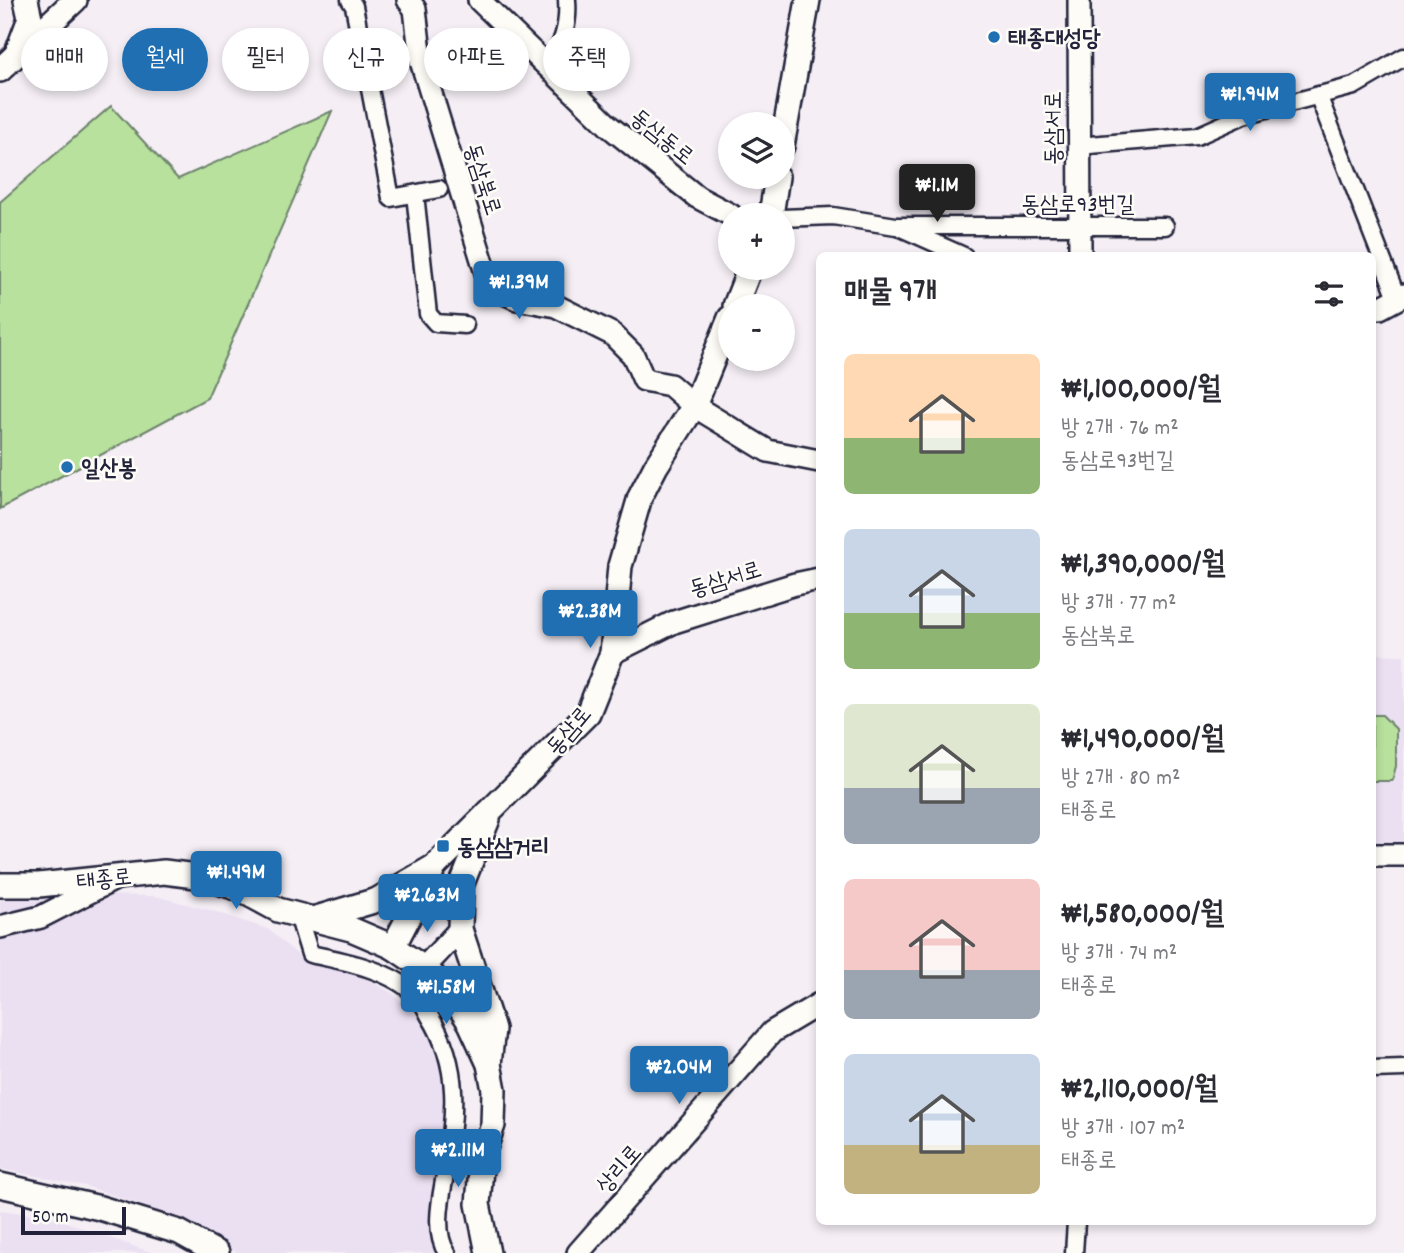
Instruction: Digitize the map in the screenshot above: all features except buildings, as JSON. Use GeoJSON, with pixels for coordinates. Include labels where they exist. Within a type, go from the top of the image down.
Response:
{"type":"FeatureCollection","features":[{"type":"Feature","properties":{"kind":"main road"},"geometry":{"type":"LineString","coordinates":[[7,63],[24,38],[30,18],[26,0]]}},
{"type":"Feature","properties":{"kind":"main road"},"geometry":{"type":"LineString","coordinates":[[7,63],[73,0]]}},
{"type":"Feature","properties":{"kind":"main road"},"geometry":{"type":"LineString","coordinates":[[788,112],[808,0]]}},
{"type":"Feature","properties":{"kind":"main road","name":"동삼로"},"geometry":{"type":"LineString","coordinates":[[393,947],[435,866],[588,713],[612,653],[620,566],[640,497],[694,406],[718,347]]}},
{"type":"Feature","properties":{"kind":"main road"},"geometry":{"type":"LineString","coordinates":[[489,1065],[493,1029],[460,929],[461,886],[491,810]]}},
{"type":"Feature","properties":{"kind":"main road"},"geometry":{"type":"LineString","coordinates":[[305,917],[377,900],[435,866]]}},
{"type":"Feature","properties":{"kind":"main road","name":"태종로"},"geometry":{"type":"LineString","coordinates":[[0,885],[39,885],[164,872],[204,877],[239,888],[278,910],[351,929],[393,947],[424,968],[450,994],[470,1023],[489,1065],[494,1090],[493,1125],[482,1157],[478,1204],[488,1253]]}},
{"type":"Feature","properties":{"kind":"main road"},"geometry":{"type":"LineString","coordinates":[[0,1185],[100,1208],[179,1232],[218,1253]]}},
{"type":"Feature","properties":{"kind":"street"},"geometry":{"type":"LineString","coordinates":[[350,0],[354,6],[391,198],[439,189]]}},
{"type":"Feature","properties":{"kind":"street","name":"동삼북로"},"geometry":{"type":"LineString","coordinates":[[408,0],[415,9],[421,61],[491,286],[517,299],[556,306],[612,334],[633,355],[644,380],[670,385],[694,406],[768,451],[816,460]]}},
{"type":"Feature","properties":{"kind":"street","name":"동삼동로"},"geometry":{"type":"LineString","coordinates":[[479,0],[543,61]]}},
{"type":"Feature","properties":{"kind":"street"},"geometry":{"type":"LineString","coordinates":[[567,0],[567,28]]}},
{"type":"Feature","properties":{"kind":"street","name":"동삼서로"},"geometry":{"type":"LineString","coordinates":[[1079,0],[1080,252]]}},
{"type":"Feature","properties":{"kind":"street"},"geometry":{"type":"LineString","coordinates":[[1078,146],[1197,136],[1244,116],[1354,86],[1404,57]]}},
{"type":"Feature","properties":{"kind":"street","name":"동삼동로"},"geometry":{"type":"LineString","coordinates":[[573,91],[610,127],[675,180],[697,197],[718,208]]}},
{"type":"Feature","properties":{"kind":"street"},"geometry":{"type":"LineString","coordinates":[[1318,95],[1401,297],[1376,308]]}},
{"type":"Feature","properties":{"kind":"street"},"geometry":{"type":"LineString","coordinates":[[415,194],[428,314],[436,323],[465,325]]}},
{"type":"Feature","properties":{"kind":"street","name":"동삼로93번길"},"geometry":{"type":"LineString","coordinates":[[795,217],[833,216],[896,226],[1165,226]]}},
{"type":"Feature","properties":{"kind":"street"},"geometry":{"type":"LineString","coordinates":[[896,226],[955,252]]}},
{"type":"Feature","properties":{"kind":"street","name":"동삼서로"},"geometry":{"type":"LineString","coordinates":[[612,653],[674,622],[816,580]]}},
{"type":"Feature","properties":{"kind":"street"},"geometry":{"type":"LineString","coordinates":[[1376,855],[1404,855]]}},
{"type":"Feature","properties":{"kind":"street"},"geometry":{"type":"LineString","coordinates":[[0,927],[41,917],[122,876]]}},
{"type":"Feature","properties":{"kind":"street"},"geometry":{"type":"LineString","coordinates":[[39,885],[41,917]]}},
{"type":"Feature","properties":{"kind":"street"},"geometry":{"type":"LineString","coordinates":[[305,917],[310,954],[355,963],[387,976],[418,997],[437,1027],[451,1061],[455,1107],[439,1208],[442,1245],[447,1253]]}},
{"type":"Feature","properties":{"kind":"street"},"geometry":{"type":"LineString","coordinates":[[424,968],[460,929]]}},
{"type":"Feature","properties":{"kind":"street","name":"상리로"},"geometry":{"type":"LineString","coordinates":[[578,1253],[772,1032],[816,1006]]}},
{"type":"Feature","properties":{"kind":"street"},"geometry":{"type":"LineString","coordinates":[[1376,1069],[1404,1068]]}},
{"type":"Feature","properties":{"kind":"street"},"geometry":{"type":"LineString","coordinates":[[1074,1253],[1076,1225]]}},
{"type":"Feature","properties":{"kind":"shaded area"},"geometry":{"type":"Polygon","coordinates":[[[1376,654],[1404,655],[1404,844],[1376,844],[1376,654]]]}},
{"type":"Feature","properties":{"kind":"shaded area"},"geometry":{"type":"Polygon","coordinates":[[[55,894],[155,896],[210,910],[268,929],[299,956],[352,971],[392,993],[419,1018],[437,1047],[448,1103],[434,1227],[450,1253],[238,1253],[168,1214],[85,1186],[0,1169],[0,900],[55,894]]]}},
{"type":"Feature","properties":{"kind":"shaded area"},"geometry":{"type":"Polygon","coordinates":[[[0,1210],[52,1217],[153,1253],[0,1253],[0,1210]]]}},
{"type":"Feature","properties":{"kind":"green space"},"geometry":{"type":"Polygon","coordinates":[[[111,106],[178,179],[332,111],[207,398],[0,509],[0,202],[111,106]]]}},
{"type":"Feature","properties":{"kind":"green space"},"geometry":{"type":"Polygon","coordinates":[[[1376,715],[1382,715],[1396,729],[1396,766],[1392,781],[1376,781],[1376,715]]]}},
{"type":"Feature","properties":{"kind":"place","name":"태종대성당"},"geometry":{"type":"Point","coordinates":[994,37]}},
{"type":"Feature","properties":{"kind":"place","name":"일산봉"},"geometry":{"type":"Point","coordinates":[67,467]}},
{"type":"Feature","properties":{"kind":"place","name":"동삼삼거리"},"geometry":{"type":"Point","coordinates":[443,846]}}]}
